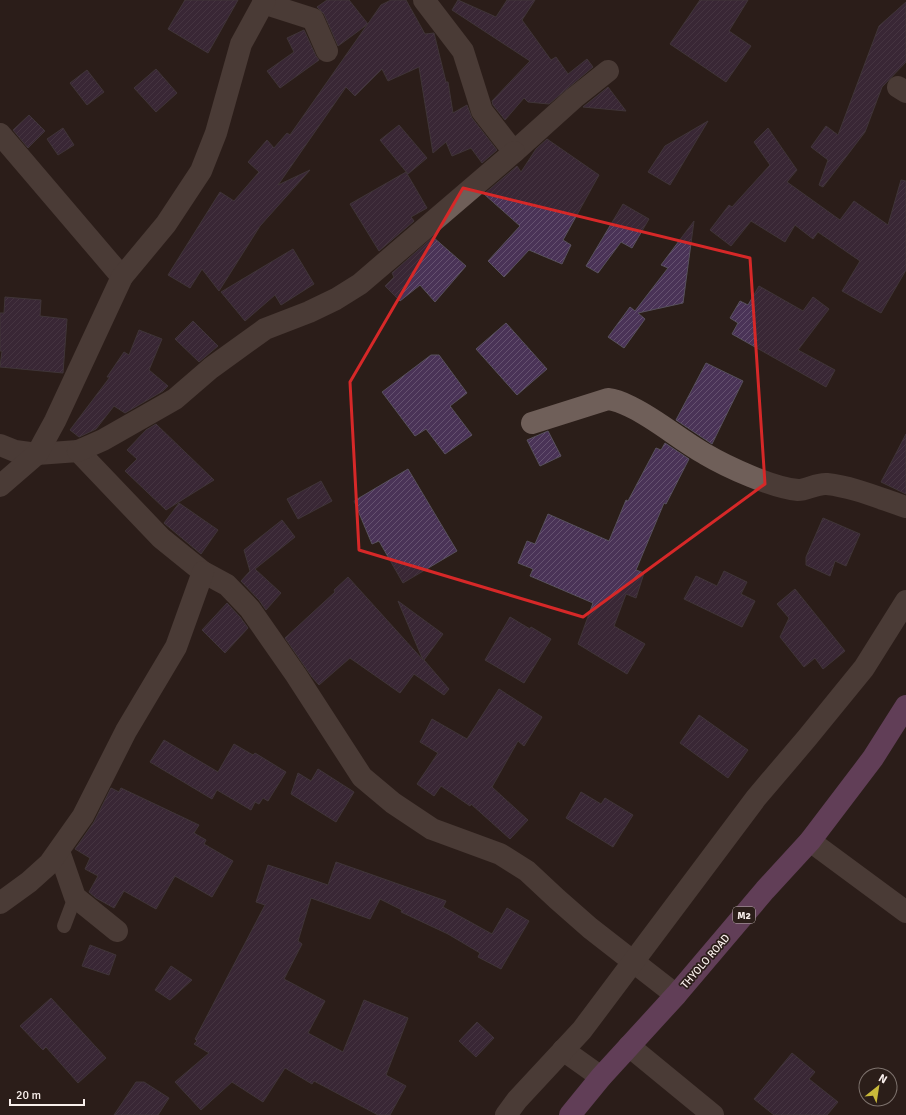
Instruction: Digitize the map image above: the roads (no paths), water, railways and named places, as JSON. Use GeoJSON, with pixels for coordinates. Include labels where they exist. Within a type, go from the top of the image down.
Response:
{"type":"FeatureCollection","features":[{"type":"Feature","properties":{"kind":"highway","name":"THYOLO ROAD"},"geometry":{"type":"LineString","coordinates":[[570,1115],[601,1077],[676,995],[765,890],[810,841],[873,758],[906,706]]}},
{"type":"Feature","properties":{"kind":"street"},"geometry":{"type":"LineString","coordinates":[[424,0],[463,51],[482,111],[514,152]]}},
{"type":"Feature","properties":{"kind":"street"},"geometry":{"type":"LineString","coordinates":[[0,486],[37,454],[55,421],[122,277],[166,224],[201,171],[216,133],[241,44],[264,1],[313,19],[327,51]]}},
{"type":"Feature","properties":{"kind":"street"},"geometry":{"type":"LineString","coordinates":[[0,445],[15,451],[37,454],[78,451],[103,440],[175,399],[211,368],[265,329],[309,312],[336,299],[360,284],[514,152],[574,98],[608,71]]}},
{"type":"Feature","properties":{"kind":"street"},"geometry":{"type":"LineString","coordinates":[[0,134],[122,277]]}},
{"type":"Feature","properties":{"kind":"street"},"geometry":{"type":"LineString","coordinates":[[532,423],[604,400],[617,400],[648,416],[704,454],[778,487],[800,490],[811,486],[826,484],[847,488],[906,507]]}},
{"type":"Feature","properties":{"kind":"street"},"geometry":{"type":"LineString","coordinates":[[78,451],[161,538],[202,572],[227,585],[250,609],[296,675],[362,777],[393,803],[432,830],[500,854],[527,872],[590,928],[676,995]]}},
{"type":"Feature","properties":{"kind":"street"},"geometry":{"type":"LineString","coordinates":[[0,903],[29,882],[49,864],[83,816],[126,731],[176,648],[202,572]]}},
{"type":"Feature","properties":{"kind":"street"},"geometry":{"type":"LineString","coordinates":[[506,1115],[517,1100],[582,1030],[756,798],[864,668],[906,601]]}},
{"type":"Feature","properties":{"kind":"street"},"geometry":{"type":"LineString","coordinates":[[810,841],[906,912]]}},
{"type":"Feature","properties":{"kind":"street"},"geometry":{"type":"LineString","coordinates":[[59,851],[75,897],[117,931]]}},
{"type":"Feature","properties":{"kind":"street"},"geometry":{"type":"LineString","coordinates":[[629,1046],[713,1115]]}},
{"type":"Feature","properties":{"kind":"street"},"geometry":{"type":"LineString","coordinates":[[563,1050],[601,1077]]}},
{"type":"Feature","properties":{"kind":"lane"},"geometry":{"type":"LineString","coordinates":[[64,926],[75,897]]}}]}
